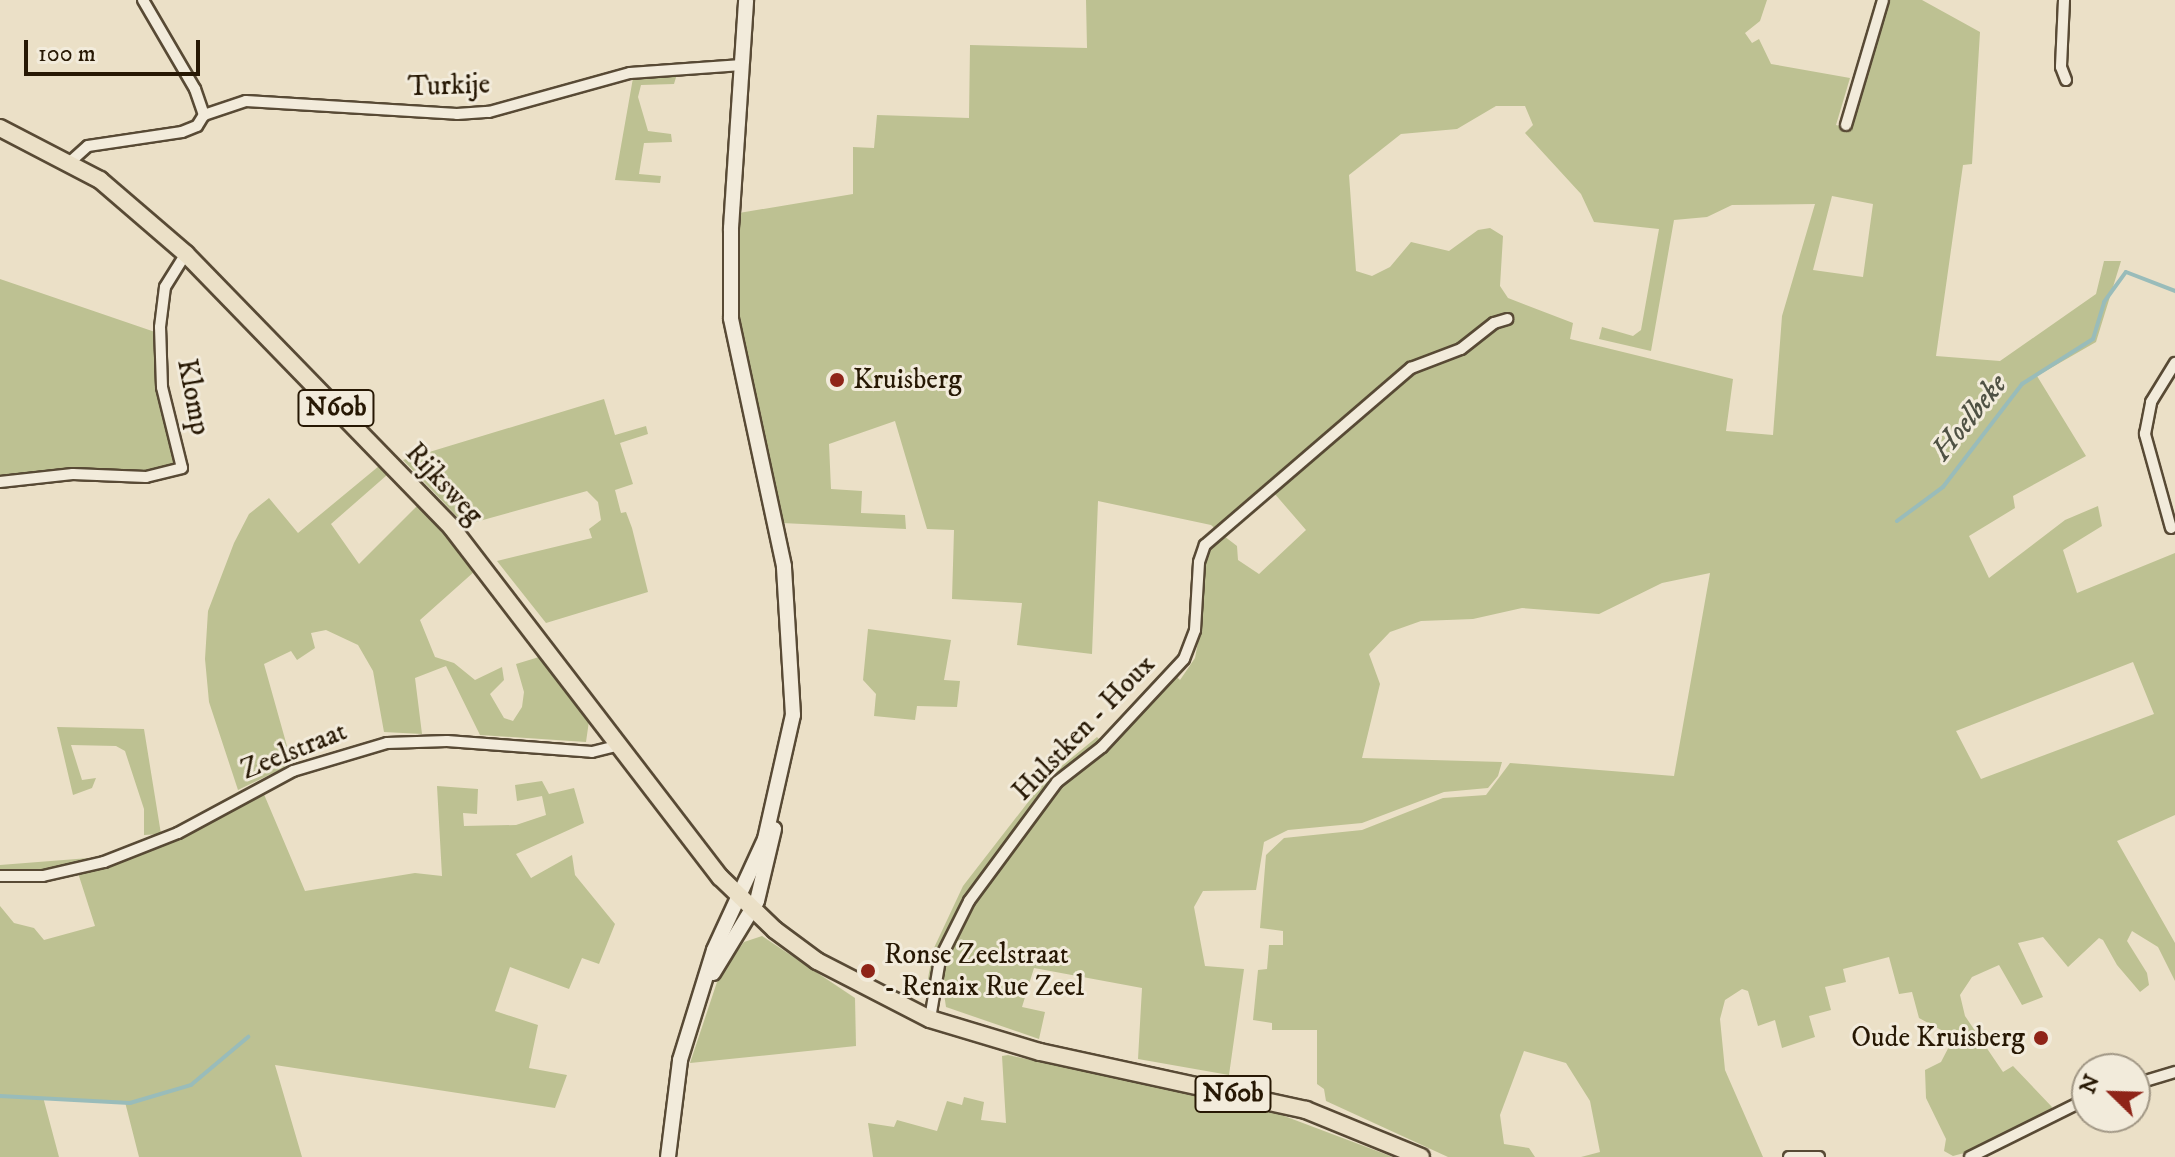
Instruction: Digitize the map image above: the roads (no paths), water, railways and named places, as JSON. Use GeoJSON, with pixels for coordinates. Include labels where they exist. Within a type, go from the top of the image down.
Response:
{"type":"FeatureCollection","features":[{"type":"Feature","properties":{"kind":"main road"},"geometry":{"type":"LineString","coordinates":[[701,994],[753,908],[773,851],[775,804],[793,715],[791,624],[780,545],[731,318],[746,0]]}},
{"type":"Feature","properties":{"kind":"main road","name":"Rijksweg"},"geometry":{"type":"LineString","coordinates":[[0,128],[70,162],[124,197],[186,254],[452,528],[620,745],[753,908]]}},
{"type":"Feature","properties":{"kind":"main road"},"geometry":{"type":"LineString","coordinates":[[668,1157],[680,1060],[738,893],[775,804]]}},
{"type":"Feature","properties":{"kind":"main road","name":"N60b"},"geometry":{"type":"LineString","coordinates":[[753,908],[817,961],[930,1019],[1040,1052],[1306,1110],[1421,1157]]}},
{"type":"Feature","properties":{"kind":"street"},"geometry":{"type":"LineString","coordinates":[[143,0],[195,89],[204,115]]}},
{"type":"Feature","properties":{"kind":"street"},"geometry":{"type":"LineString","coordinates":[[1846,125],[1883,0]]}},
{"type":"Feature","properties":{"kind":"street"},"geometry":{"type":"LineString","coordinates":[[2064,0],[2061,67],[2066,80]]}},
{"type":"Feature","properties":{"kind":"street","name":"Turkije"},"geometry":{"type":"LineString","coordinates":[[70,162],[98,143],[190,130],[204,115],[246,101],[427,113],[489,112],[593,80],[742,65]]}},
{"type":"Feature","properties":{"kind":"street","name":"Klomp"},"geometry":{"type":"LineString","coordinates":[[0,482],[73,474],[146,477],[182,468],[162,387],[160,327],[165,287],[186,254]]}},
{"type":"Feature","properties":{"kind":"street","name":"Hulstken - Houx"},"geometry":{"type":"LineString","coordinates":[[930,1019],[940,959],[969,901],[1057,782],[1102,747],[1184,659],[1195,630],[1199,562],[1205,545],[1411,368],[1461,349],[1494,323],[1507,319]]}},
{"type":"Feature","properties":{"kind":"street"},"geometry":{"type":"LineString","coordinates":[[2171,528],[2145,434],[2151,402],[2175,363]]}},
{"type":"Feature","properties":{"kind":"street","name":"Zeelstraat"},"geometry":{"type":"LineString","coordinates":[[0,876],[43,876],[104,862],[178,833],[293,771],[379,744],[447,741],[592,752],[620,745]]}},
{"type":"Feature","properties":{"kind":"street"},"geometry":{"type":"LineString","coordinates":[[2151,1079],[2175,1072]]}},
{"type":"Feature","properties":{"kind":"street"},"geometry":{"type":"LineString","coordinates":[[1970,1157],[2071,1107]]}},
{"type":"Feature","properties":{"kind":"street"},"geometry":{"type":"LineString","coordinates":[[1789,1157],[1819,1157]]}},
{"type":"Feature","properties":{"kind":"waterway","name":"Hoelbeke"},"geometry":{"type":"LineString","coordinates":[[1897,521],[1943,487],[2022,384],[2093,339],[2104,302],[2126,272],[2175,291]]}},
{"type":"Feature","properties":{"kind":"waterway"},"geometry":{"type":"LineString","coordinates":[[0,1096],[130,1103],[191,1085],[248,1037]]}},
{"type":"Feature","properties":{"kind":"place","name":"Kruisberg"},"geometry":{"type":"Point","coordinates":[837,380]}},
{"type":"Feature","properties":{"kind":"place","name":"Ronse Zeelstraat - Renaix Rue Zeel"},"geometry":{"type":"Point","coordinates":[868,971]}},
{"type":"Feature","properties":{"kind":"place","name":"Oude Kruisberg"},"geometry":{"type":"Point","coordinates":[2041,1038]}}]}
